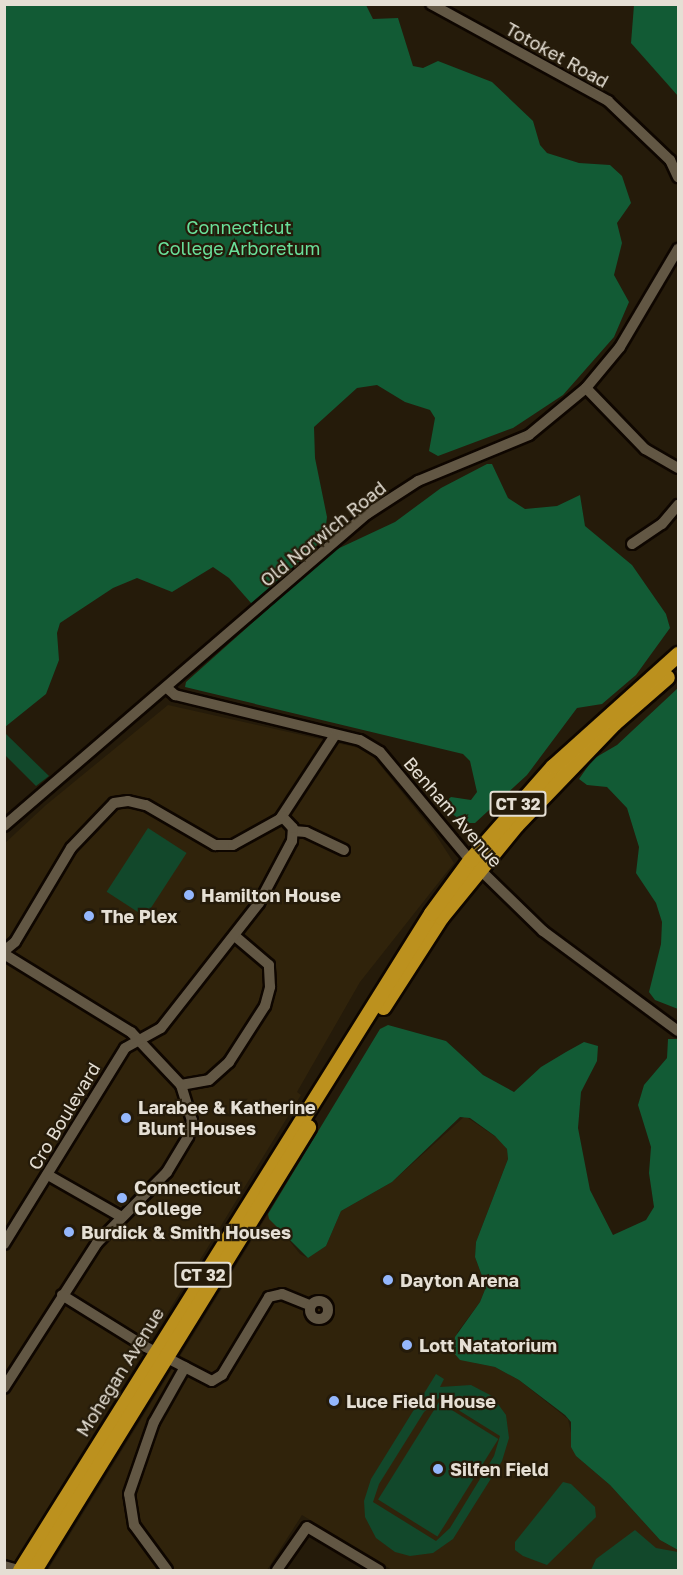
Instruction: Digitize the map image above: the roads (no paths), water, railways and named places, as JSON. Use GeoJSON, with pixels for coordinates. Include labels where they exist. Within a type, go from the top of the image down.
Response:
{"type":"FeatureCollection","features":[{"type":"Feature","properties":{"kind":"highway","name":"CT 32"},"geometry":{"type":"LineString","coordinates":[[475,865],[553,766],[678,654]]}},
{"type":"Feature","properties":{"kind":"highway","name":"CT 32"},"geometry":{"type":"LineString","coordinates":[[475,865],[614,723],[678,667]]}},
{"type":"Feature","properties":{"kind":"highway","name":"Mohegan Avenue"},"geometry":{"type":"LineString","coordinates":[[34,1570],[162,1354],[392,983],[441,917],[475,865]]}},
{"type":"Feature","properties":{"kind":"highway","name":"Mohegan Avenue"},"geometry":{"type":"LineString","coordinates":[[19,1570],[162,1354]]}},
{"type":"Feature","properties":{"kind":"street","name":"Totoket Road"},"geometry":{"type":"LineString","coordinates":[[431,4],[608,101],[670,160],[678,177]]}},
{"type":"Feature","properties":{"kind":"street","name":"Old Norwich Road"},"geometry":{"type":"LineString","coordinates":[[7,819],[30,803],[167,688],[385,501],[418,481],[529,435],[586,388],[620,347],[678,249]]}},
{"type":"Feature","properties":{"kind":"street"},"geometry":{"type":"LineString","coordinates":[[586,388],[645,449],[678,468]]}},
{"type":"Feature","properties":{"kind":"street"},"geometry":{"type":"LineString","coordinates":[[632,544],[662,524],[678,505]]}},
{"type":"Feature","properties":{"kind":"street","name":"Benham Avenue"},"geometry":{"type":"LineString","coordinates":[[167,688],[174,695],[360,740],[380,752],[475,865],[543,931],[678,1031]]}},
{"type":"Feature","properties":{"kind":"street"},"geometry":{"type":"LineString","coordinates":[[4,1388],[88,1254],[120,1216],[166,1174],[188,1137],[191,1116],[181,1085],[137,1038],[4,952],[15,942],[68,852],[99,816],[120,801],[154,808],[221,846],[249,838],[282,816],[334,735]]}},
{"type":"Feature","properties":{"kind":"street"},"geometry":{"type":"LineString","coordinates":[[282,816],[293,831],[306,832],[344,850]]}},
{"type":"Feature","properties":{"kind":"street"},"geometry":{"type":"LineString","coordinates":[[137,1038],[161,1028],[236,937],[279,872],[293,831]]}},
{"type":"Feature","properties":{"kind":"street"},"geometry":{"type":"LineString","coordinates":[[181,1085],[209,1080],[229,1062],[265,1006],[270,987],[269,965],[236,937]]}},
{"type":"Feature","properties":{"kind":"street","name":"Cro Boulevard"},"geometry":{"type":"LineString","coordinates":[[4,1244],[125,1048],[137,1038]]}},
{"type":"Feature","properties":{"kind":"street"},"geometry":{"type":"LineString","coordinates":[[48,1176],[120,1216]]}},
{"type":"Feature","properties":{"kind":"street"},"geometry":{"type":"LineString","coordinates":[[62,1295],[209,1380],[219,1379],[272,1295],[284,1294],[311,1306]]}},
{"type":"Feature","properties":{"kind":"street"},"geometry":{"type":"LineString","coordinates":[[167,1570],[134,1525],[129,1494],[154,1422],[185,1367]]}},
{"type":"Feature","properties":{"kind":"street"},"geometry":{"type":"LineString","coordinates":[[277,1570],[306,1527],[379,1570]]}},
{"type":"Feature","properties":{"kind":"street"},"geometry":{"type":"LineString","coordinates":[[4,1566],[19,1570]]}},
{"type":"Feature","properties":{"kind":"place","name":"Hamilton House"},"geometry":{"type":"Point","coordinates":[189,895]}},
{"type":"Feature","properties":{"kind":"place","name":"The Plex"},"geometry":{"type":"Point","coordinates":[89,916]}},
{"type":"Feature","properties":{"kind":"place","name":"Larabee & Katherine Blunt Houses"},"geometry":{"type":"Point","coordinates":[126,1118]}},
{"type":"Feature","properties":{"kind":"place","name":"Connecticut College"},"geometry":{"type":"Point","coordinates":[122,1198]}},
{"type":"Feature","properties":{"kind":"place","name":"Burdick & Smith Houses"},"geometry":{"type":"Point","coordinates":[69,1232]}},
{"type":"Feature","properties":{"kind":"place","name":"Dayton Arena"},"geometry":{"type":"Point","coordinates":[388,1280]}},
{"type":"Feature","properties":{"kind":"place","name":"Lott Natatorium"},"geometry":{"type":"Point","coordinates":[407,1345]}},
{"type":"Feature","properties":{"kind":"place","name":"Luce Field House"},"geometry":{"type":"Point","coordinates":[334,1401]}},
{"type":"Feature","properties":{"kind":"place","name":"Silfen Field"},"geometry":{"type":"Point","coordinates":[438,1469]}},
{"type":"Feature","properties":{"kind":"park label","name":"Connecticut College Arboretum"},"geometry":{"type":"Point","coordinates":[239,238]}}]}
